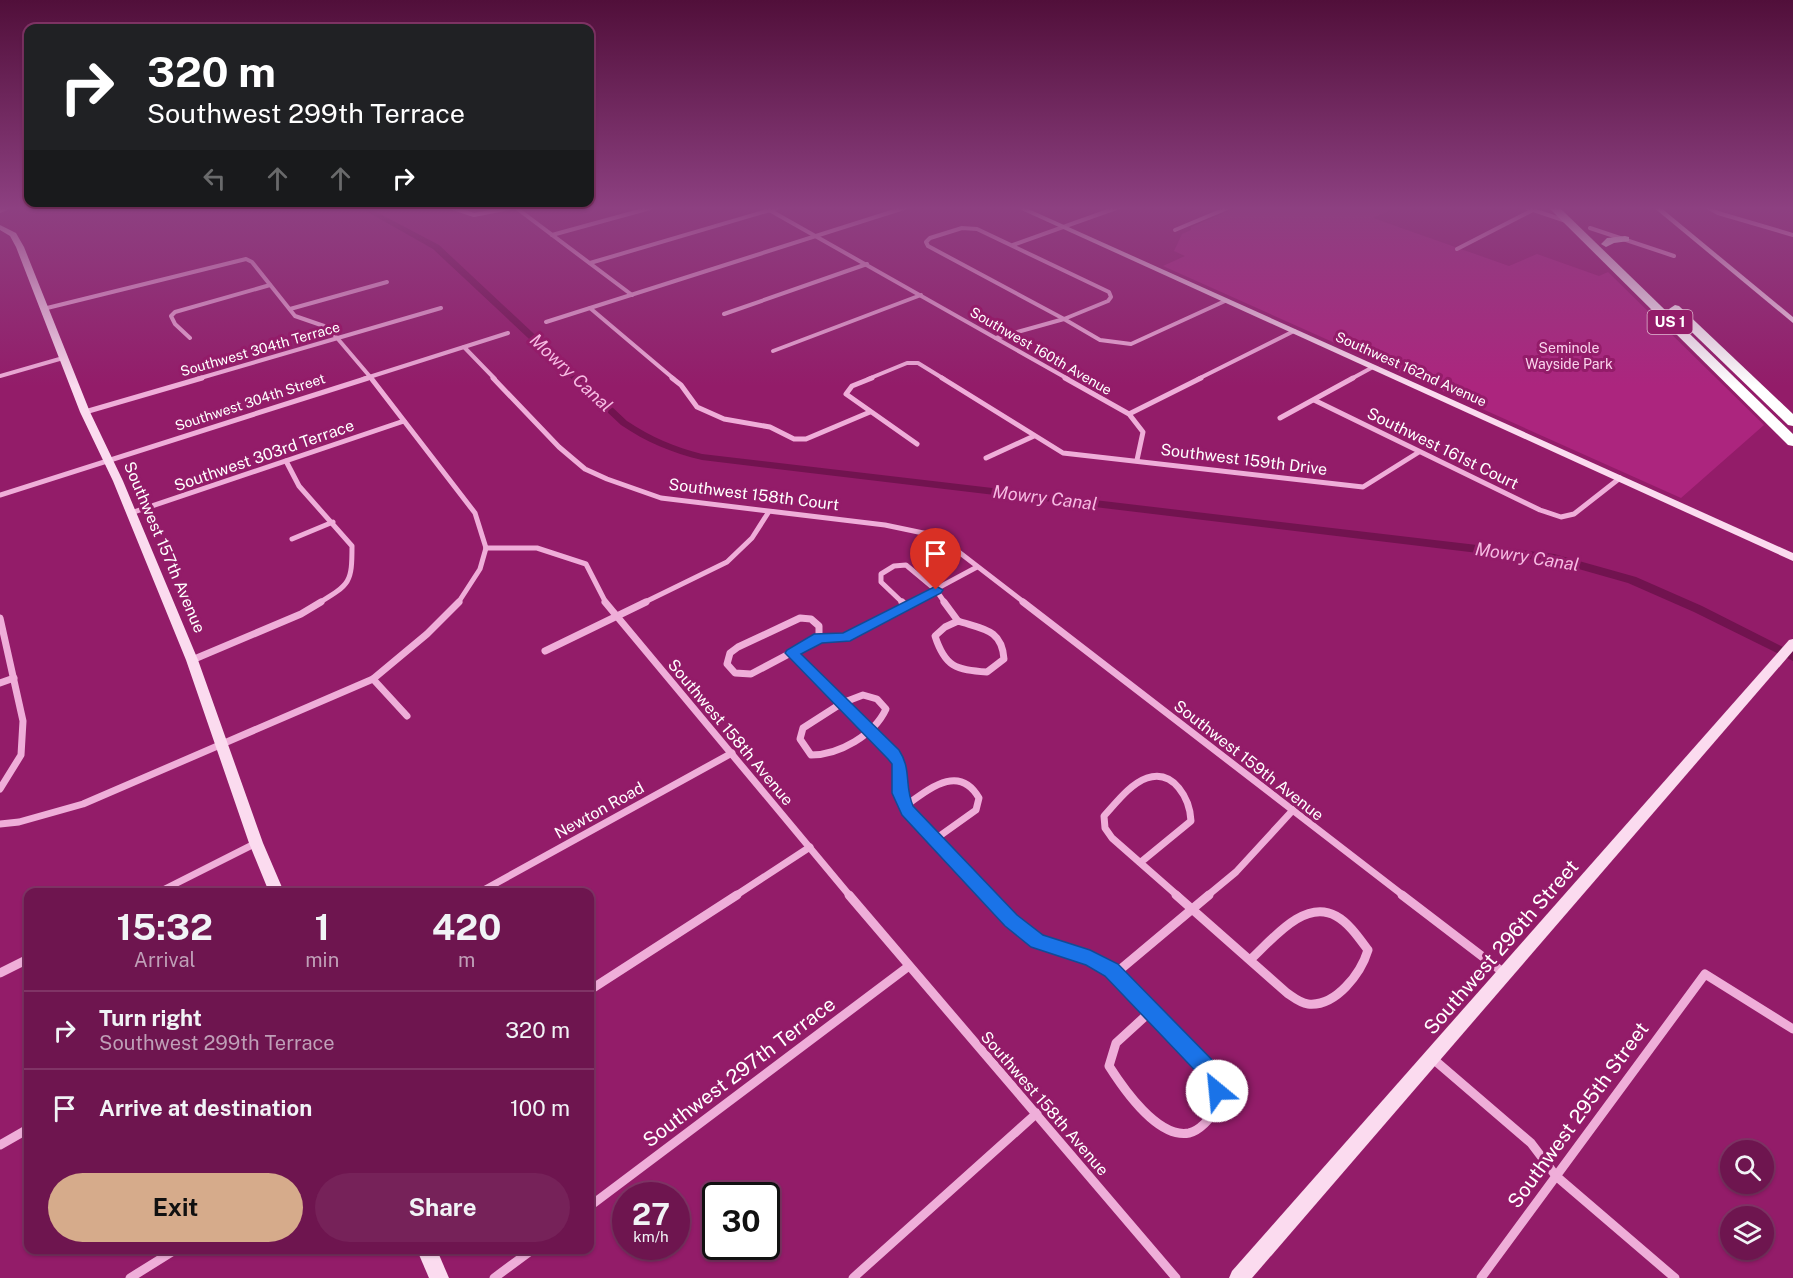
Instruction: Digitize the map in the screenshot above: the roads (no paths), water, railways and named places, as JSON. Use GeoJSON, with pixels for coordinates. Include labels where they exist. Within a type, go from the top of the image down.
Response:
{"type":"FeatureCollection","features":[{"type":"Feature","properties":{"kind":"highway","name":"US 1"},"geometry":{"type":"LineString","coordinates":[[1616,267],[1635,288],[1793,442]]}},
{"type":"Feature","properties":{"kind":"highway","name":"US 1"},"geometry":{"type":"LineString","coordinates":[[1630,267],[1793,422]]}},
{"type":"Feature","properties":{"kind":"highway"},"geometry":{"type":"LineString","coordinates":[[1635,288],[1655,300],[1698,339],[1710,343]]}},
{"type":"Feature","properties":{"kind":"highway"},"geometry":{"type":"LineString","coordinates":[[1696,348],[1711,353],[1755,396],[1782,411]]}},
{"type":"Feature","properties":{"kind":"highway"},"geometry":{"type":"LineString","coordinates":[[1761,411],[1793,433]]}},
{"type":"Feature","properties":{"kind":"street","name":"Southwest 157th Avenue"},"geometry":{"type":"LineString","coordinates":[[27,267],[85,412],[106,461],[118,481],[192,660],[256,843],[275,888]]}},
{"type":"Feature","properties":{"kind":"street"},"geometry":{"type":"LineString","coordinates":[[43,309],[211,267]]}},
{"type":"Feature","properties":{"kind":"street"},"geometry":{"type":"LineString","coordinates":[[0,824],[19,822],[82,804],[373,679],[427,634],[462,599],[480,568],[486,548],[475,513],[338,338],[324,326],[297,318],[256,267]]}},
{"type":"Feature","properties":{"kind":"street"},"geometry":{"type":"LineString","coordinates":[[596,267],[632,295]]}},
{"type":"Feature","properties":{"kind":"street"},"geometry":{"type":"LineString","coordinates":[[546,322],[721,267]]}},
{"type":"Feature","properties":{"kind":"street"},"geometry":{"type":"LineString","coordinates":[[724,314],[859,267]]}},
{"type":"Feature","properties":{"kind":"street","name":"Southwest 160th Avenue"},"geometry":{"type":"LineString","coordinates":[[872,267],[1129,414]]}},
{"type":"Feature","properties":{"kind":"street"},"geometry":{"type":"LineString","coordinates":[[967,267],[1065,319],[1079,330],[1116,346],[1131,344],[1226,301]]}},
{"type":"Feature","properties":{"kind":"street"},"geometry":{"type":"LineString","coordinates":[[996,338],[1065,319],[1108,301],[1111,297],[1108,292],[1057,267]]}},
{"type":"Feature","properties":{"kind":"street","name":"Southwest 162nd Avenue"},"geometry":{"type":"LineString","coordinates":[[1150,267],[1793,557]]}},
{"type":"Feature","properties":{"kind":"street"},"geometry":{"type":"LineString","coordinates":[[1728,267],[1793,321]]}},
{"type":"Feature","properties":{"kind":"street"},"geometry":{"type":"LineString","coordinates":[[290,309],[387,282]]}},
{"type":"Feature","properties":{"kind":"street"},"geometry":{"type":"LineString","coordinates":[[190,338],[171,316],[180,310],[270,285]]}},
{"type":"Feature","properties":{"kind":"street"},"geometry":{"type":"LineString","coordinates":[[773,351],[921,295]]}},
{"type":"Feature","properties":{"kind":"street","name":"Southwest 304th Terrace"},"geometry":{"type":"LineString","coordinates":[[85,412],[441,308]]}},
{"type":"Feature","properties":{"kind":"street"},"geometry":{"type":"LineString","coordinates":[[590,308],[681,386],[697,407],[724,419],[770,427],[794,439],[806,439],[870,412]]}},
{"type":"Feature","properties":{"kind":"street"},"geometry":{"type":"LineString","coordinates":[[1129,414],[1294,331]]}},
{"type":"Feature","properties":{"kind":"street","name":"Southwest 304th Street"},"geometry":{"type":"LineString","coordinates":[[0,495],[508,333]]}},
{"type":"Feature","properties":{"kind":"street","name":"Southwest 158th Court"},"geometry":{"type":"LineString","coordinates":[[464,347],[559,447],[585,469],[661,498],[914,530],[928,534],[951,546],[977,567]]}},
{"type":"Feature","properties":{"kind":"street"},"geometry":{"type":"LineString","coordinates":[[0,376],[63,358]]}},
{"type":"Feature","properties":{"kind":"street"},"geometry":{"type":"LineString","coordinates":[[917,444],[846,394],[852,386],[907,363],[918,363],[1063,453],[1137,460]]}},
{"type":"Feature","properties":{"kind":"street"},"geometry":{"type":"LineString","coordinates":[[1280,418],[1373,367]]}},
{"type":"Feature","properties":{"kind":"street","name":"Southwest 161st Court"},"geometry":{"type":"LineString","coordinates":[[1314,400],[1540,510],[1561,517],[1574,514],[1620,478]]}},
{"type":"Feature","properties":{"kind":"street","name":"Southwest 159th Drive"},"geometry":{"type":"LineString","coordinates":[[1129,414],[1143,432],[1137,460],[1363,487],[1419,452]]}},
{"type":"Feature","properties":{"kind":"street","name":"Southwest 303rd Terrace"},"geometry":{"type":"LineString","coordinates":[[131,513],[404,422]]}},
{"type":"Feature","properties":{"kind":"street"},"geometry":{"type":"LineString","coordinates":[[986,458],[1034,436]]}},
{"type":"Feature","properties":{"kind":"street"},"geometry":{"type":"LineString","coordinates":[[192,660],[301,614],[344,588],[352,573],[352,546],[299,486],[286,461]]}},
{"type":"Feature","properties":{"kind":"street"},"geometry":{"type":"LineString","coordinates":[[545,651],[727,562],[752,538],[768,513]]}},
{"type":"Feature","properties":{"kind":"street"},"geometry":{"type":"LineString","coordinates":[[292,539],[333,522]]}},
{"type":"Feature","properties":{"kind":"street","name":"Southwest 158th Avenue"},"geometry":{"type":"LineString","coordinates":[[486,548],[524,546],[548,549],[586,564],[604,600],[616,616],[909,966],[1176,1278]]}},
{"type":"Feature","properties":{"kind":"street"},"geometry":{"type":"LineString","coordinates":[[906,606],[881,582],[881,574],[894,566],[906,565],[936,590],[958,621],[993,632],[1004,645],[1004,659],[987,672],[967,671],[949,664],[940,651],[935,636],[958,621]]}},
{"type":"Feature","properties":{"kind":"street"},"geometry":{"type":"LineString","coordinates":[[819,638],[819,626],[811,619],[800,618],[738,647],[730,653],[727,664],[735,673],[751,674],[819,638],[845,638],[977,567]]}},
{"type":"Feature","properties":{"kind":"street","name":"Southwest 159th Avenue"},"geometry":{"type":"LineString","coordinates":[[977,567],[1505,974]]}},
{"type":"Feature","properties":{"kind":"street"},"geometry":{"type":"LineString","coordinates":[[0,618],[23,721],[21,755],[0,789]]}},
{"type":"Feature","properties":{"kind":"street","name":"Southwest 296th Street"},"geometry":{"type":"LineString","coordinates":[[1239,1278],[1792,645]]}},
{"type":"Feature","properties":{"kind":"street"},"geometry":{"type":"LineString","coordinates":[[792,653],[890,750],[899,764],[900,793],[914,819],[1027,934],[1048,946],[1090,958],[1116,974],[1215,1077],[1220,1106],[1200,1128],[1186,1134],[1168,1131],[1143,1109],[1121,1086],[1109,1066],[1116,1043],[1151,1011]]}},
{"type":"Feature","properties":{"kind":"street"},"geometry":{"type":"LineString","coordinates":[[0,683],[14,678]]}},
{"type":"Feature","properties":{"kind":"street"},"geometry":{"type":"LineString","coordinates":[[373,679],[408,716]]}},
{"type":"Feature","properties":{"kind":"street"},"geometry":{"type":"LineString","coordinates":[[863,695],[872,696],[882,702],[886,709],[884,718],[869,731],[827,755],[811,755],[803,747],[799,734],[803,728],[842,704],[863,695]]}},
{"type":"Feature","properties":{"kind":"street","name":"Newton Road"},"geometry":{"type":"LineString","coordinates":[[487,888],[732,753]]}},
{"type":"Feature","properties":{"kind":"street"},"geometry":{"type":"LineString","coordinates":[[1141,862],[1191,821],[1190,808],[1185,794],[1175,784],[1160,776],[1142,779],[1104,816],[1105,828],[1113,838],[1287,993],[1305,1004],[1317,1005],[1338,994],[1365,963],[1368,950],[1354,930],[1341,919],[1334,914],[1315,910],[1302,913],[1250,960]]}},
{"type":"Feature","properties":{"kind":"street"},"geometry":{"type":"LineString","coordinates":[[905,806],[943,782],[957,780],[974,789],[979,798],[976,810],[934,840]]}},
{"type":"Feature","properties":{"kind":"street"},"geometry":{"type":"LineString","coordinates":[[1116,974],[1236,872],[1293,810]]}},
{"type":"Feature","properties":{"kind":"street"},"geometry":{"type":"LineString","coordinates":[[167,888],[256,843]]}},
{"type":"Feature","properties":{"kind":"street"},"geometry":{"type":"LineString","coordinates":[[594,987],[810,847]]}},
{"type":"Feature","properties":{"kind":"street"},"geometry":{"type":"LineString","coordinates":[[0,973],[24,961]]}},
{"type":"Feature","properties":{"kind":"street","name":"Southwest 297th Terrace"},"geometry":{"type":"LineString","coordinates":[[594,1203],[909,966]]}},
{"type":"Feature","properties":{"kind":"street","name":"Southwest 295th Street"},"geometry":{"type":"LineString","coordinates":[[1481,1278],[1705,974],[1793,1029]]}},
{"type":"Feature","properties":{"kind":"street"},"geometry":{"type":"LineString","coordinates":[[1432,1058],[1531,1143],[1556,1176],[1675,1278]]}},
{"type":"Feature","properties":{"kind":"street"},"geometry":{"type":"LineString","coordinates":[[853,1278],[1037,1113]]}},
{"type":"Feature","properties":{"kind":"street"},"geometry":{"type":"LineString","coordinates":[[0,1145],[24,1131]]}},
{"type":"Feature","properties":{"kind":"street"},"geometry":{"type":"LineString","coordinates":[[130,1278],[169,1254]]}},
{"type":"Feature","properties":{"kind":"street"},"geometry":{"type":"LineString","coordinates":[[429,1254],[439,1278]]}},
{"type":"Feature","properties":{"kind":"street"},"geometry":{"type":"LineString","coordinates":[[494,1278],[527,1254]]}},
{"type":"Feature","properties":{"kind":"waterway","name":"Mowry Canal"},"geometry":{"type":"LineString","coordinates":[[457,267],[624,423],[652,440],[681,451],[702,457],[1554,558],[1632,580],[1698,609],[1793,657]]}},
{"type":"Feature","properties":{"kind":"park label","name":"Seminole Wayside Park"},"geometry":{"type":"Point","coordinates":[1569,356]}}]}
